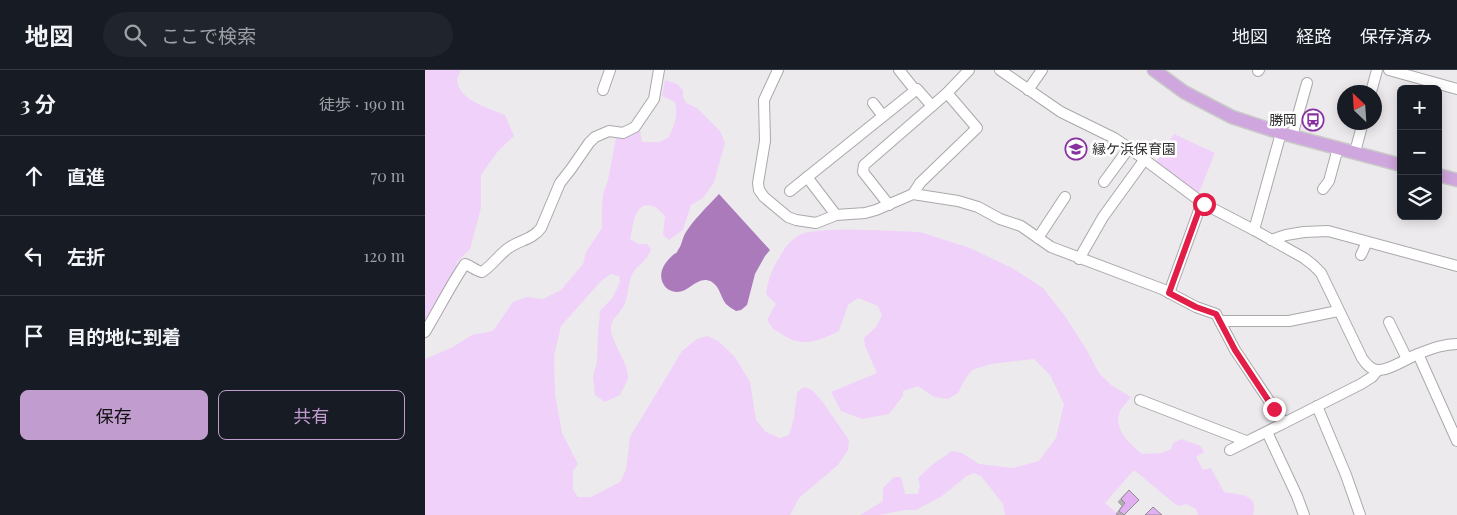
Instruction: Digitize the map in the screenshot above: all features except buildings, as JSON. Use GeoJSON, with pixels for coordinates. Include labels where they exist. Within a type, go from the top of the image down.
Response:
{"type":"FeatureCollection","features":[{"type":"Feature","properties":{"kind":"main road"},"geometry":{"type":"LineString","coordinates":[[1154,70],[1184,92],[1213,108],[1253,124],[1397,164]]}},
{"type":"Feature","properties":{"kind":"main road"},"geometry":{"type":"LineString","coordinates":[[1442,176],[1457,180]]}},
{"type":"Feature","properties":{"kind":"street"},"geometry":{"type":"LineString","coordinates":[[603,90],[610,70]]}},
{"type":"Feature","properties":{"kind":"street"},"geometry":{"type":"LineString","coordinates":[[425,332],[465,264],[482,272],[509,248],[537,234],[560,183],[595,137],[609,130],[623,132],[635,127],[654,99],[659,70]]}},
{"type":"Feature","properties":{"kind":"street"},"geometry":{"type":"LineString","coordinates":[[778,70],[764,100],[765,141],[758,183],[759,190],[788,217],[816,223],[836,215],[865,213],[913,194],[958,201],[978,207],[999,219],[1021,226],[1051,247],[1169,293],[1196,307],[1216,314],[1235,350],[1284,423]]}},
{"type":"Feature","properties":{"kind":"street"},"geometry":{"type":"LineString","coordinates":[[899,70],[915,90],[917,89],[932,106]]}},
{"type":"Feature","properties":{"kind":"street"},"geometry":{"type":"LineString","coordinates":[[889,204],[863,172],[864,165],[947,93],[969,70]]}},
{"type":"Feature","properties":{"kind":"street"},"geometry":{"type":"LineString","coordinates":[[1000,70],[1061,112],[1114,138],[1202,202],[1304,258],[1317,268],[1362,358],[1371,368],[1384,370],[1436,347],[1457,344]]}},
{"type":"Feature","properties":{"kind":"street"},"geometry":{"type":"LineString","coordinates":[[1028,90],[1042,70]]}},
{"type":"Feature","properties":{"kind":"street"},"geometry":{"type":"LineString","coordinates":[[1373,85],[1377,70]]}},
{"type":"Feature","properties":{"kind":"street"},"geometry":{"type":"LineString","coordinates":[[1389,70],[1457,88]]}},
{"type":"Feature","properties":{"kind":"street"},"geometry":{"type":"LineString","coordinates":[[1254,230],[1286,134],[1307,82]]}},
{"type":"Feature","properties":{"kind":"street"},"geometry":{"type":"LineString","coordinates":[[790,191],[915,90]]}},
{"type":"Feature","properties":{"kind":"street"},"geometry":{"type":"LineString","coordinates":[[913,194],[920,183],[977,128],[947,93]]}},
{"type":"Feature","properties":{"kind":"street"},"geometry":{"type":"LineString","coordinates":[[873,103],[883,116]]}},
{"type":"Feature","properties":{"kind":"street"},"geometry":{"type":"LineString","coordinates":[[1355,152],[1361,130]]}},
{"type":"Feature","properties":{"kind":"street"},"geometry":{"type":"LineString","coordinates":[[1104,182],[1129,148]]}},
{"type":"Feature","properties":{"kind":"street"},"geometry":{"type":"LineString","coordinates":[[1323,190],[1329,181],[1338,148]]}},
{"type":"Feature","properties":{"kind":"street"},"geometry":{"type":"LineString","coordinates":[[1079,259],[1103,217],[1145,159]]}},
{"type":"Feature","properties":{"kind":"street"},"geometry":{"type":"LineString","coordinates":[[807,177],[836,215]]}},
{"type":"Feature","properties":{"kind":"street"},"geometry":{"type":"LineString","coordinates":[[1038,238],[1065,197]]}},
{"type":"Feature","properties":{"kind":"street"},"geometry":{"type":"LineString","coordinates":[[1169,293],[1202,202]]}},
{"type":"Feature","properties":{"kind":"street"},"geometry":{"type":"LineString","coordinates":[[1271,240],[1304,232],[1328,232],[1457,266]]}},
{"type":"Feature","properties":{"kind":"street"},"geometry":{"type":"LineString","coordinates":[[1361,255],[1367,242]]}},
{"type":"Feature","properties":{"kind":"street"},"geometry":{"type":"LineString","coordinates":[[1220,321],[1289,320],[1339,311]]}},
{"type":"Feature","properties":{"kind":"street"},"geometry":{"type":"LineString","coordinates":[[1389,322],[1407,359]]}},
{"type":"Feature","properties":{"kind":"street"},"geometry":{"type":"LineString","coordinates":[[1418,354],[1457,441]]}},
{"type":"Feature","properties":{"kind":"street"},"geometry":{"type":"LineString","coordinates":[[1230,450],[1361,384],[1372,377],[1378,370]]}},
{"type":"Feature","properties":{"kind":"street"},"geometry":{"type":"LineString","coordinates":[[1140,400],[1247,441]]}},
{"type":"Feature","properties":{"kind":"street"},"geometry":{"type":"LineString","coordinates":[[1317,406],[1346,475],[1360,515]]}},
{"type":"Feature","properties":{"kind":"street"},"geometry":{"type":"LineString","coordinates":[[1267,432],[1304,515]]}},
{"type":"Feature","properties":{"kind":"shaded area"},"geometry":{"type":"Polygon","coordinates":[[[425,70],[461,70],[457,81],[459,88],[469,99],[505,115],[514,136],[498,151],[481,175],[481,208],[470,249],[457,262],[452,283],[425,336],[425,70]]]}},
{"type":"Feature","properties":{"kind":"shaded area"},"geometry":{"type":"Polygon","coordinates":[[[665,80],[677,84],[683,90],[683,97],[686,103],[697,108],[720,131],[725,143],[714,182],[703,198],[691,205],[683,230],[669,240],[663,235],[665,216],[652,206],[646,205],[641,207],[635,216],[630,239],[639,244],[647,244],[651,249],[647,257],[633,273],[625,303],[611,326],[613,338],[625,365],[628,377],[620,395],[605,402],[595,395],[593,377],[597,361],[600,311],[613,297],[620,282],[619,276],[611,274],[601,281],[561,326],[554,356],[555,394],[562,433],[578,464],[573,471],[573,490],[578,497],[591,497],[620,482],[626,470],[630,437],[682,351],[697,339],[707,336],[718,341],[735,357],[750,382],[756,420],[766,432],[780,438],[789,435],[794,418],[797,392],[804,387],[812,390],[822,401],[849,440],[848,450],[838,465],[799,498],[790,515],[425,515],[425,359],[453,347],[472,335],[493,331],[513,302],[526,297],[543,299],[561,290],[583,264],[586,252],[602,228],[603,194],[608,180],[616,138],[640,130],[642,142],[659,142],[668,138],[674,125],[676,107],[675,102],[662,96],[665,80]]]}},
{"type":"Feature","properties":{"kind":"shaded area"},"geometry":{"type":"Polygon","coordinates":[[[1174,134],[1215,153],[1198,195],[1155,164],[1174,134]]]}},
{"type":"Feature","properties":{"kind":"shaded area"},"geometry":{"type":"Polygon","coordinates":[[[719,194],[770,250],[755,274],[747,305],[741,310],[736,311],[726,304],[717,287],[712,282],[702,280],[682,291],[675,292],[665,286],[661,277],[664,265],[677,252],[689,227],[719,194]]]}},
{"type":"Feature","properties":{"kind":"shaded area"},"geometry":{"type":"Polygon","coordinates":[[[824,230],[920,232],[970,248],[1012,268],[1043,288],[1065,316],[1099,373],[1111,385],[1131,397],[1121,410],[1118,420],[1121,431],[1129,442],[1142,454],[1162,453],[1171,449],[1173,443],[1181,439],[1201,446],[1204,452],[1196,457],[1203,470],[1211,468],[1224,492],[1246,496],[1250,499],[1254,508],[1253,515],[1198,515],[1196,509],[1186,504],[1179,506],[1175,504],[1134,470],[1105,503],[1119,515],[1005,515],[1003,504],[981,476],[974,473],[967,476],[942,496],[916,510],[879,515],[860,515],[883,501],[883,488],[894,477],[901,477],[905,494],[918,494],[920,486],[918,478],[952,451],[962,453],[979,464],[1013,468],[1039,461],[1056,438],[1064,404],[1050,375],[1034,359],[991,364],[972,370],[958,393],[948,399],[934,397],[918,386],[903,391],[903,396],[889,414],[862,419],[841,411],[831,392],[877,373],[865,346],[864,338],[876,327],[882,315],[878,306],[858,298],[848,305],[839,331],[811,342],[799,342],[773,329],[767,320],[776,304],[766,294],[772,271],[785,248],[796,237],[824,230]]]}},
{"type":"Feature","properties":{"kind":"place","name":"勝岡"},"geometry":{"type":"Point","coordinates":[1313,120]}},
{"type":"Feature","properties":{"kind":"place","name":"縁ケ浜保育園"},"geometry":{"type":"Point","coordinates":[1076,149]}},
{"type":"Feature","properties":{"kind":"route"},"geometry":{"type":"LineString","coordinates":[[1204,204],[1202,202],[1169,293],[1196,307],[1216,314],[1235,350],[1274,409]]}}]}
